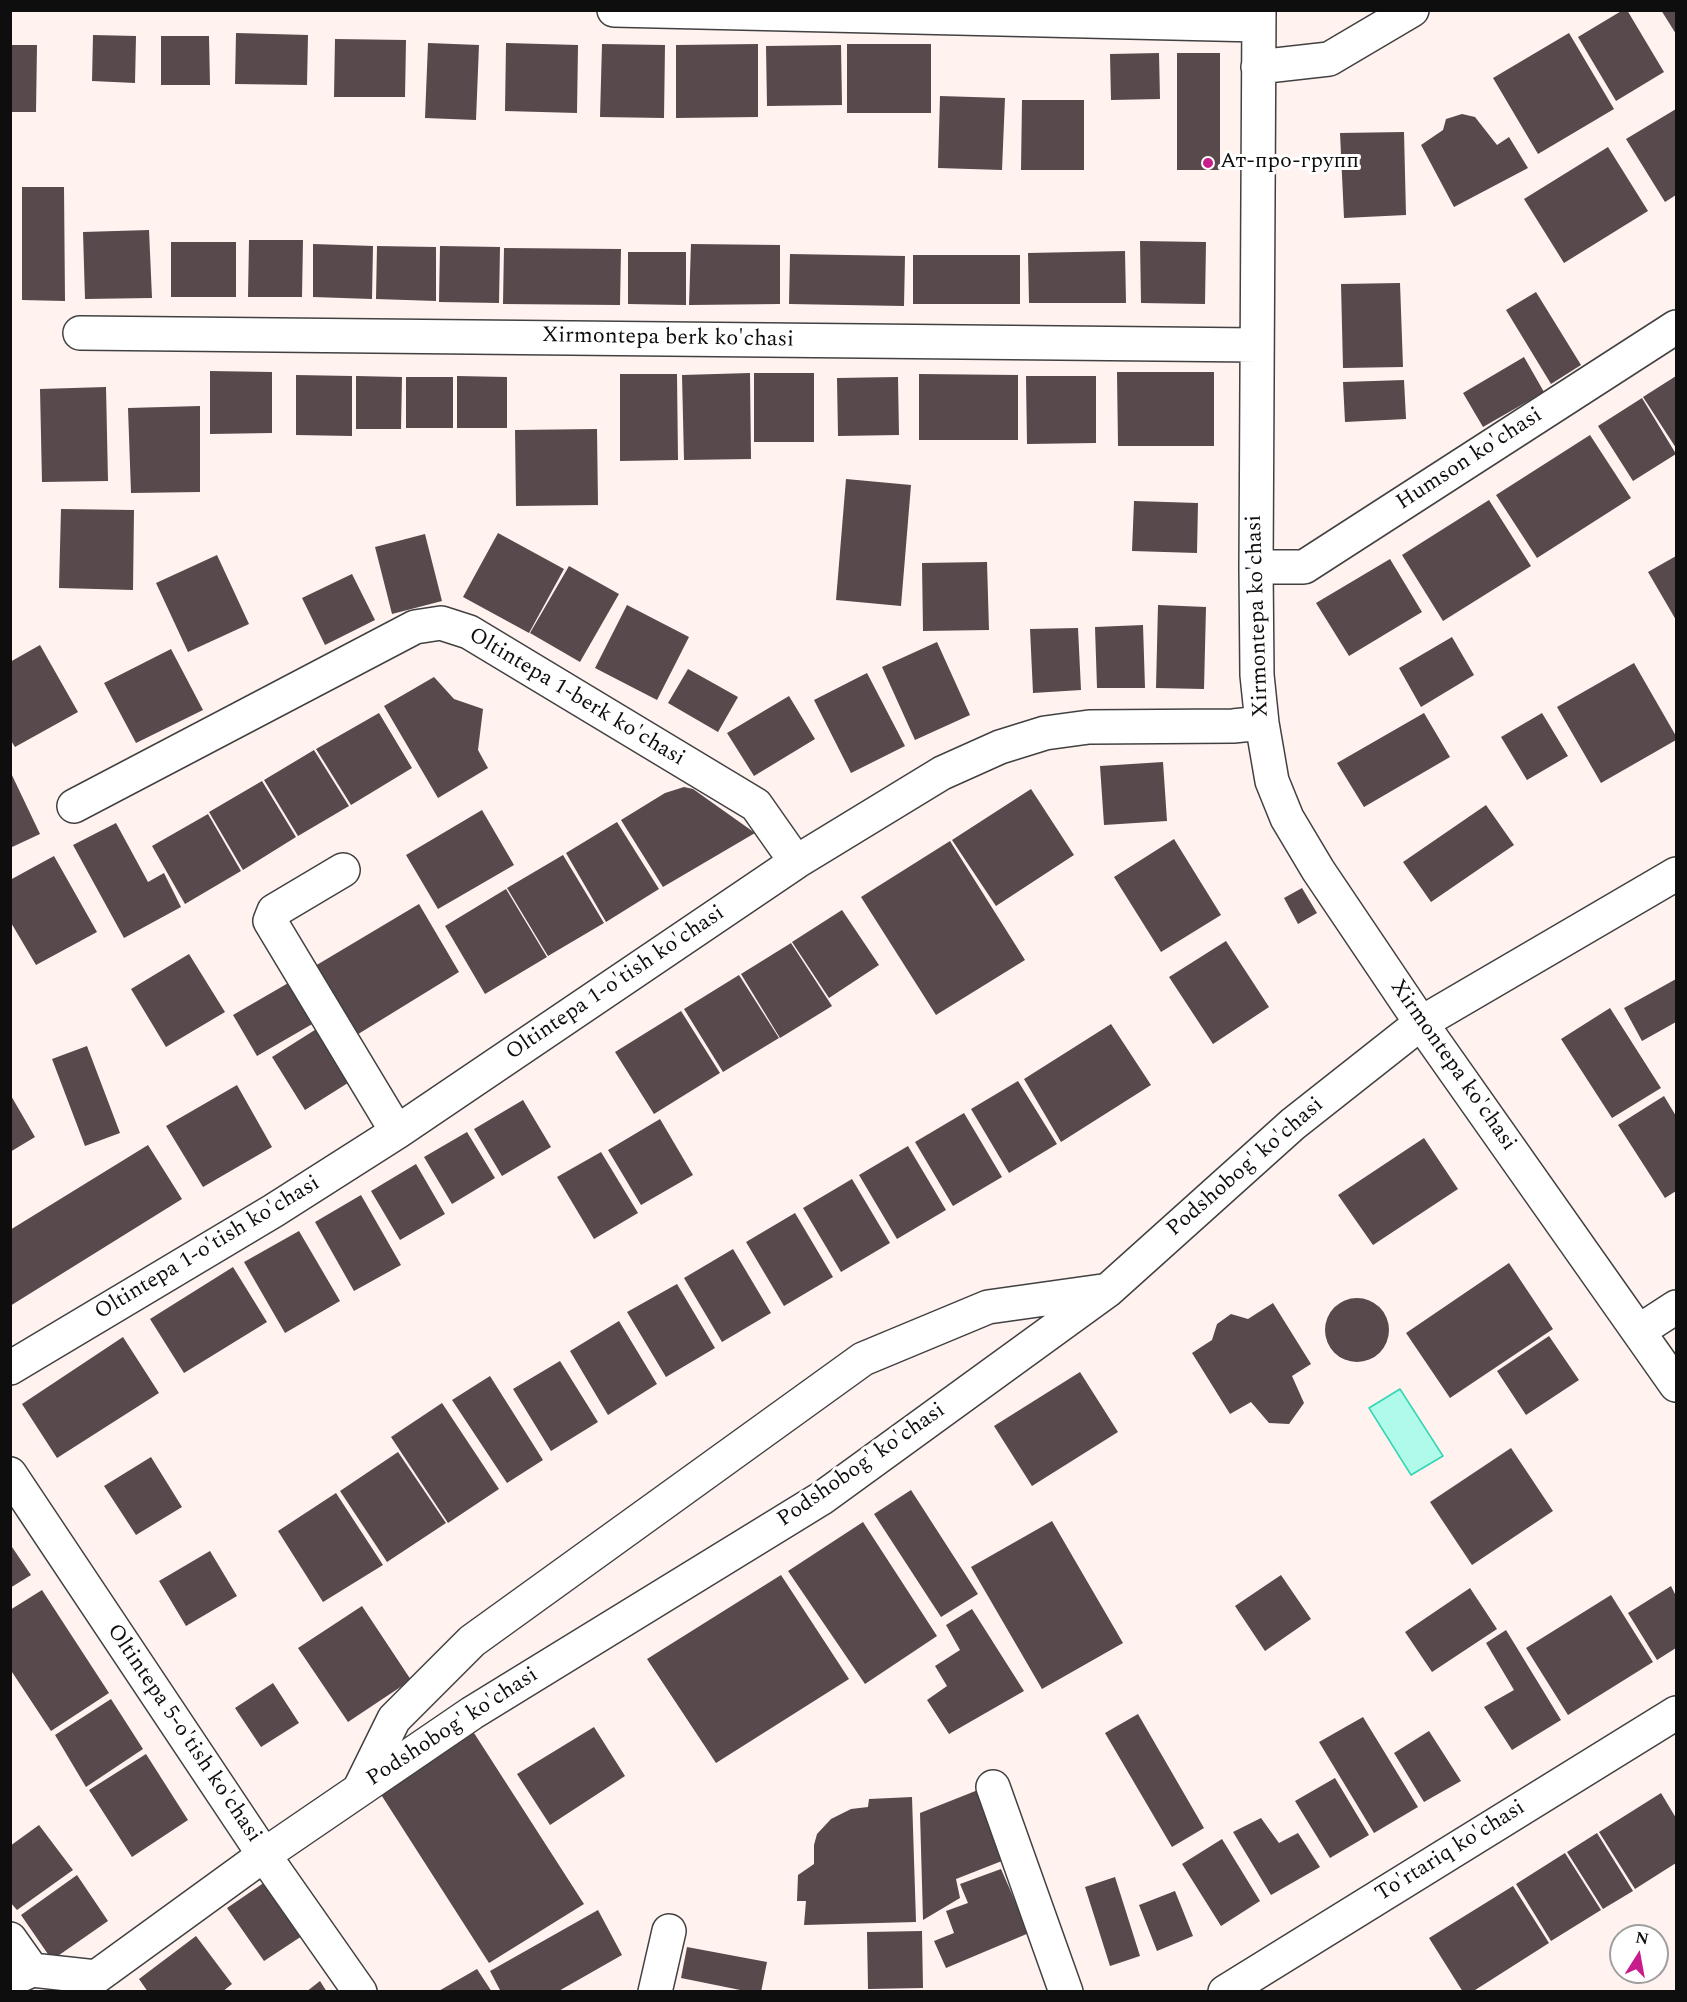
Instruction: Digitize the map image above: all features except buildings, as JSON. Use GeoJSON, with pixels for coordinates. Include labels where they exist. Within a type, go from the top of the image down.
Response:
{"type":"FeatureCollection","features":[{"type":"Feature","properties":{"kind":"street"},"geometry":{"type":"LineString","coordinates":[[614,10],[1259,17]]}},
{"type":"Feature","properties":{"kind":"street"},"geometry":{"type":"LineString","coordinates":[[1258,67],[1329,59],[1412,10]]}},
{"type":"Feature","properties":{"kind":"street","name":"Xirmontepa ko'chasi"},"geometry":{"type":"LineString","coordinates":[[1259,17],[1256,345],[1257,675],[1272,781],[1295,834],[1317,870],[1421,1023],[1677,1385]]}},
{"type":"Feature","properties":{"kind":"street","name":"Humson ko'chasi"},"geometry":{"type":"LineString","coordinates":[[1256,567],[1304,567],[1677,327]]}},
{"type":"Feature","properties":{"kind":"street","name":"Xirmontepa berk ko'chasi"},"geometry":{"type":"LineString","coordinates":[[80,333],[1256,345]]}},
{"type":"Feature","properties":{"kind":"street","name":"Oltintepa 1-berk ko'chasi"},"geometry":{"type":"LineString","coordinates":[[74,806],[415,627],[441,623],[469,632],[756,805],[796,862]]}},
{"type":"Feature","properties":{"kind":"street","name":"Oltintepa 1-o'tish ko'chasi"},"geometry":{"type":"LineString","coordinates":[[10,1368],[273,1211],[397,1132],[796,862],[942,773],[1000,747],[1045,733],[1089,727],[1233,726],[1262,723]]}},
{"type":"Feature","properties":{"kind":"street"},"geometry":{"type":"LineString","coordinates":[[343,870],[274,911],[270,921],[397,1132]]}},
{"type":"Feature","properties":{"kind":"street","name":"Podshobog' ko'chasi"},"geometry":{"type":"LineString","coordinates":[[21,1975],[96,1977],[264,1855],[472,1713],[822,1498],[1107,1291],[1293,1124],[1421,1023],[1677,874]]}},
{"type":"Feature","properties":{"kind":"street"},"geometry":{"type":"LineString","coordinates":[[359,1790],[393,1719],[472,1641],[863,1359],[988,1307],[1107,1291]]}},
{"type":"Feature","properties":{"kind":"street"},"geometry":{"type":"LineString","coordinates":[[1639,1331],[1677,1307]]}},
{"type":"Feature","properties":{"kind":"street","name":"Oltintepa 5-o'tish ko'chasi"},"geometry":{"type":"LineString","coordinates":[[10,1474],[264,1855],[360,1992]]}},
{"type":"Feature","properties":{"kind":"street","name":"To'rtariq ko'chasi"},"geometry":{"type":"LineString","coordinates":[[1225,1992],[1677,1713]]}},
{"type":"Feature","properties":{"kind":"street"},"geometry":{"type":"LineString","coordinates":[[993,1786],[1066,1992]]}},
{"type":"Feature","properties":{"kind":"street"},"geometry":{"type":"LineString","coordinates":[[655,1992],[669,1931]]}},
{"type":"Feature","properties":{"kind":"street"},"geometry":{"type":"LineString","coordinates":[[10,1939],[21,1975]]}},
{"type":"Feature","properties":{"kind":"shaded area"},"geometry":{"type":"Polygon","coordinates":[[[1400,1389],[1443,1456],[1411,1475],[1369,1408],[1400,1389]]]}},
{"type":"Feature","properties":{"kind":"place","name":"Ат-про-групп"},"geometry":{"type":"Point","coordinates":[1208,163]}}]}
